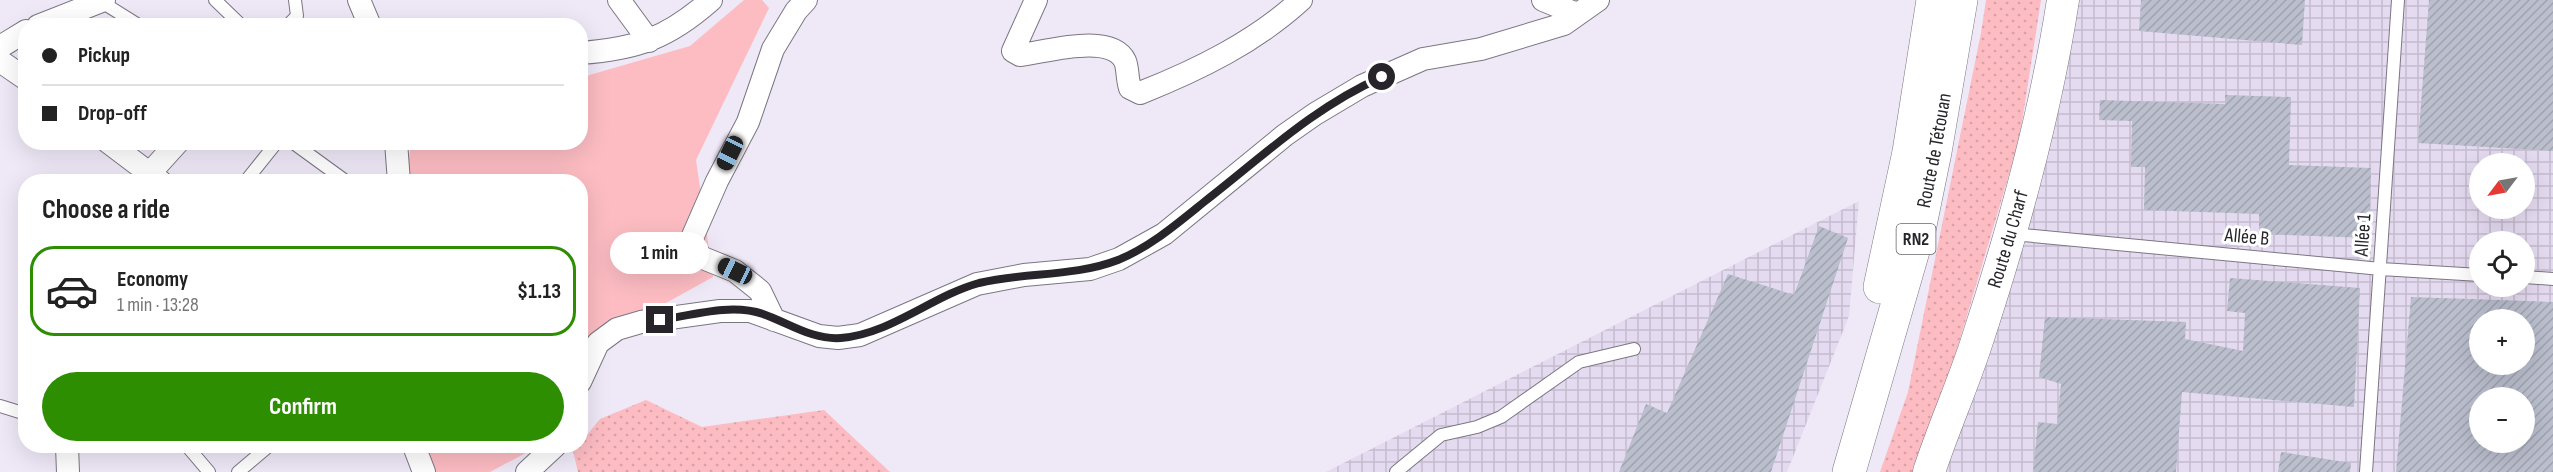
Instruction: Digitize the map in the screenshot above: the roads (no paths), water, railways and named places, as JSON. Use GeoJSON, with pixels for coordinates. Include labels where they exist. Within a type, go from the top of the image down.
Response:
{"type":"FeatureCollection","features":[{"type":"Feature","properties":{"kind":"highway","name":"Route de Tétouan"},"geometry":{"type":"LineString","coordinates":[[1827,472],[1872,320],[1891,244],[1909,152],[1933,0]]}},
{"type":"Feature","properties":{"kind":"highway","name":"Route de Tétouan"},"geometry":{"type":"LineString","coordinates":[[1849,472],[1919,230],[1961,0]]}},
{"type":"Feature","properties":{"kind":"street"},"geometry":{"type":"LineString","coordinates":[[359,0],[367,18]]}},
{"type":"Feature","properties":{"kind":"street"},"geometry":{"type":"LineString","coordinates":[[619,0],[649,41]]}},
{"type":"Feature","properties":{"kind":"street"},"geometry":{"type":"LineString","coordinates":[[588,52],[621,50],[649,41],[688,20],[711,0]]}},
{"type":"Feature","properties":{"kind":"street"},"geometry":{"type":"LineString","coordinates":[[774,320],[760,291],[735,271],[703,258],[695,250],[692,238],[717,181],[748,122],[773,49],[796,11],[806,0]]}},
{"type":"Feature","properties":{"kind":"street"},"geometry":{"type":"LineString","coordinates":[[1036,0],[1013,51],[1020,55],[1099,44],[1116,50],[1125,62],[1130,88],[1140,93],[1217,58],[1279,20],[1301,0]]}},
{"type":"Feature","properties":{"kind":"street"},"geometry":{"type":"LineString","coordinates":[[1543,0],[1577,14]]}},
{"type":"Feature","properties":{"kind":"street"},"geometry":{"type":"LineString","coordinates":[[588,365],[598,343],[618,329],[641,322],[720,311],[750,311],[819,336],[838,338],[860,335],[977,284],[1024,275],[1090,269],[1119,260],[1164,234],[1285,135],[1362,86],[1423,59],[1517,40],[1564,24],[1598,0]]}},
{"type":"Feature","properties":{"kind":"street","name":"Route du Charf"},"geometry":{"type":"LineString","coordinates":[[1929,472],[1976,346],[2010,234],[2056,41],[2062,0]]}},
{"type":"Feature","properties":{"kind":"street"},"geometry":{"type":"LineString","coordinates":[[58,18],[102,1]]}},
{"type":"Feature","properties":{"kind":"street"},"geometry":{"type":"LineString","coordinates":[[0,47],[18,37]]}},
{"type":"Feature","properties":{"kind":"street"},"geometry":{"type":"LineString","coordinates":[[0,61],[18,73]]}},
{"type":"Feature","properties":{"kind":"street"},"geometry":{"type":"LineString","coordinates":[[118,150],[150,174]]}},
{"type":"Feature","properties":{"kind":"street"},"geometry":{"type":"LineString","coordinates":[[158,174],[173,150]]}},
{"type":"Feature","properties":{"kind":"street"},"geometry":{"type":"LineString","coordinates":[[397,150],[398,174]]}},
{"type":"Feature","properties":{"kind":"street"},"geometry":{"type":"LineString","coordinates":[[67,453],[68,472]]}},
{"type":"Feature","properties":{"kind":"street"},"geometry":{"type":"LineString","coordinates":[[417,453],[424,472]]}},
{"type":"Feature","properties":{"kind":"street"},"geometry":{"type":"LineString","coordinates":[[536,469],[549,453]]}},
{"type":"Feature","properties":{"kind":"lane"},"geometry":{"type":"LineString","coordinates":[[215,0],[234,18]]}},
{"type":"Feature","properties":{"kind":"lane"},"geometry":{"type":"LineString","coordinates":[[293,18],[296,0]]}},
{"type":"Feature","properties":{"kind":"lane","name":"Allée 1"},"geometry":{"type":"LineString","coordinates":[[2366,472],[2398,0]]}},
{"type":"Feature","properties":{"kind":"lane"},"geometry":{"type":"LineString","coordinates":[[102,1],[128,18]]}},
{"type":"Feature","properties":{"kind":"lane"},"geometry":{"type":"LineString","coordinates":[[252,174],[271,150]]}},
{"type":"Feature","properties":{"kind":"lane"},"geometry":{"type":"LineString","coordinates":[[303,150],[335,174]]}},
{"type":"Feature","properties":{"kind":"lane","name":"Allée B"},"geometry":{"type":"LineString","coordinates":[[2010,234],[2381,269],[2469,274]]}},
{"type":"Feature","properties":{"kind":"lane"},"geometry":{"type":"LineString","coordinates":[[2535,278],[2553,279]]}},
{"type":"Feature","properties":{"kind":"lane"},"geometry":{"type":"LineString","coordinates":[[1396,472],[1441,435],[1478,427],[1501,417],[1579,362],[1634,349]]}},
{"type":"Feature","properties":{"kind":"lane"},"geometry":{"type":"LineString","coordinates":[[0,406],[18,412]]}},
{"type":"Feature","properties":{"kind":"lane"},"geometry":{"type":"LineString","coordinates":[[194,453],[209,472]]}},
{"type":"Feature","properties":{"kind":"lane"},"geometry":{"type":"LineString","coordinates":[[238,472],[261,453]]}}]}
